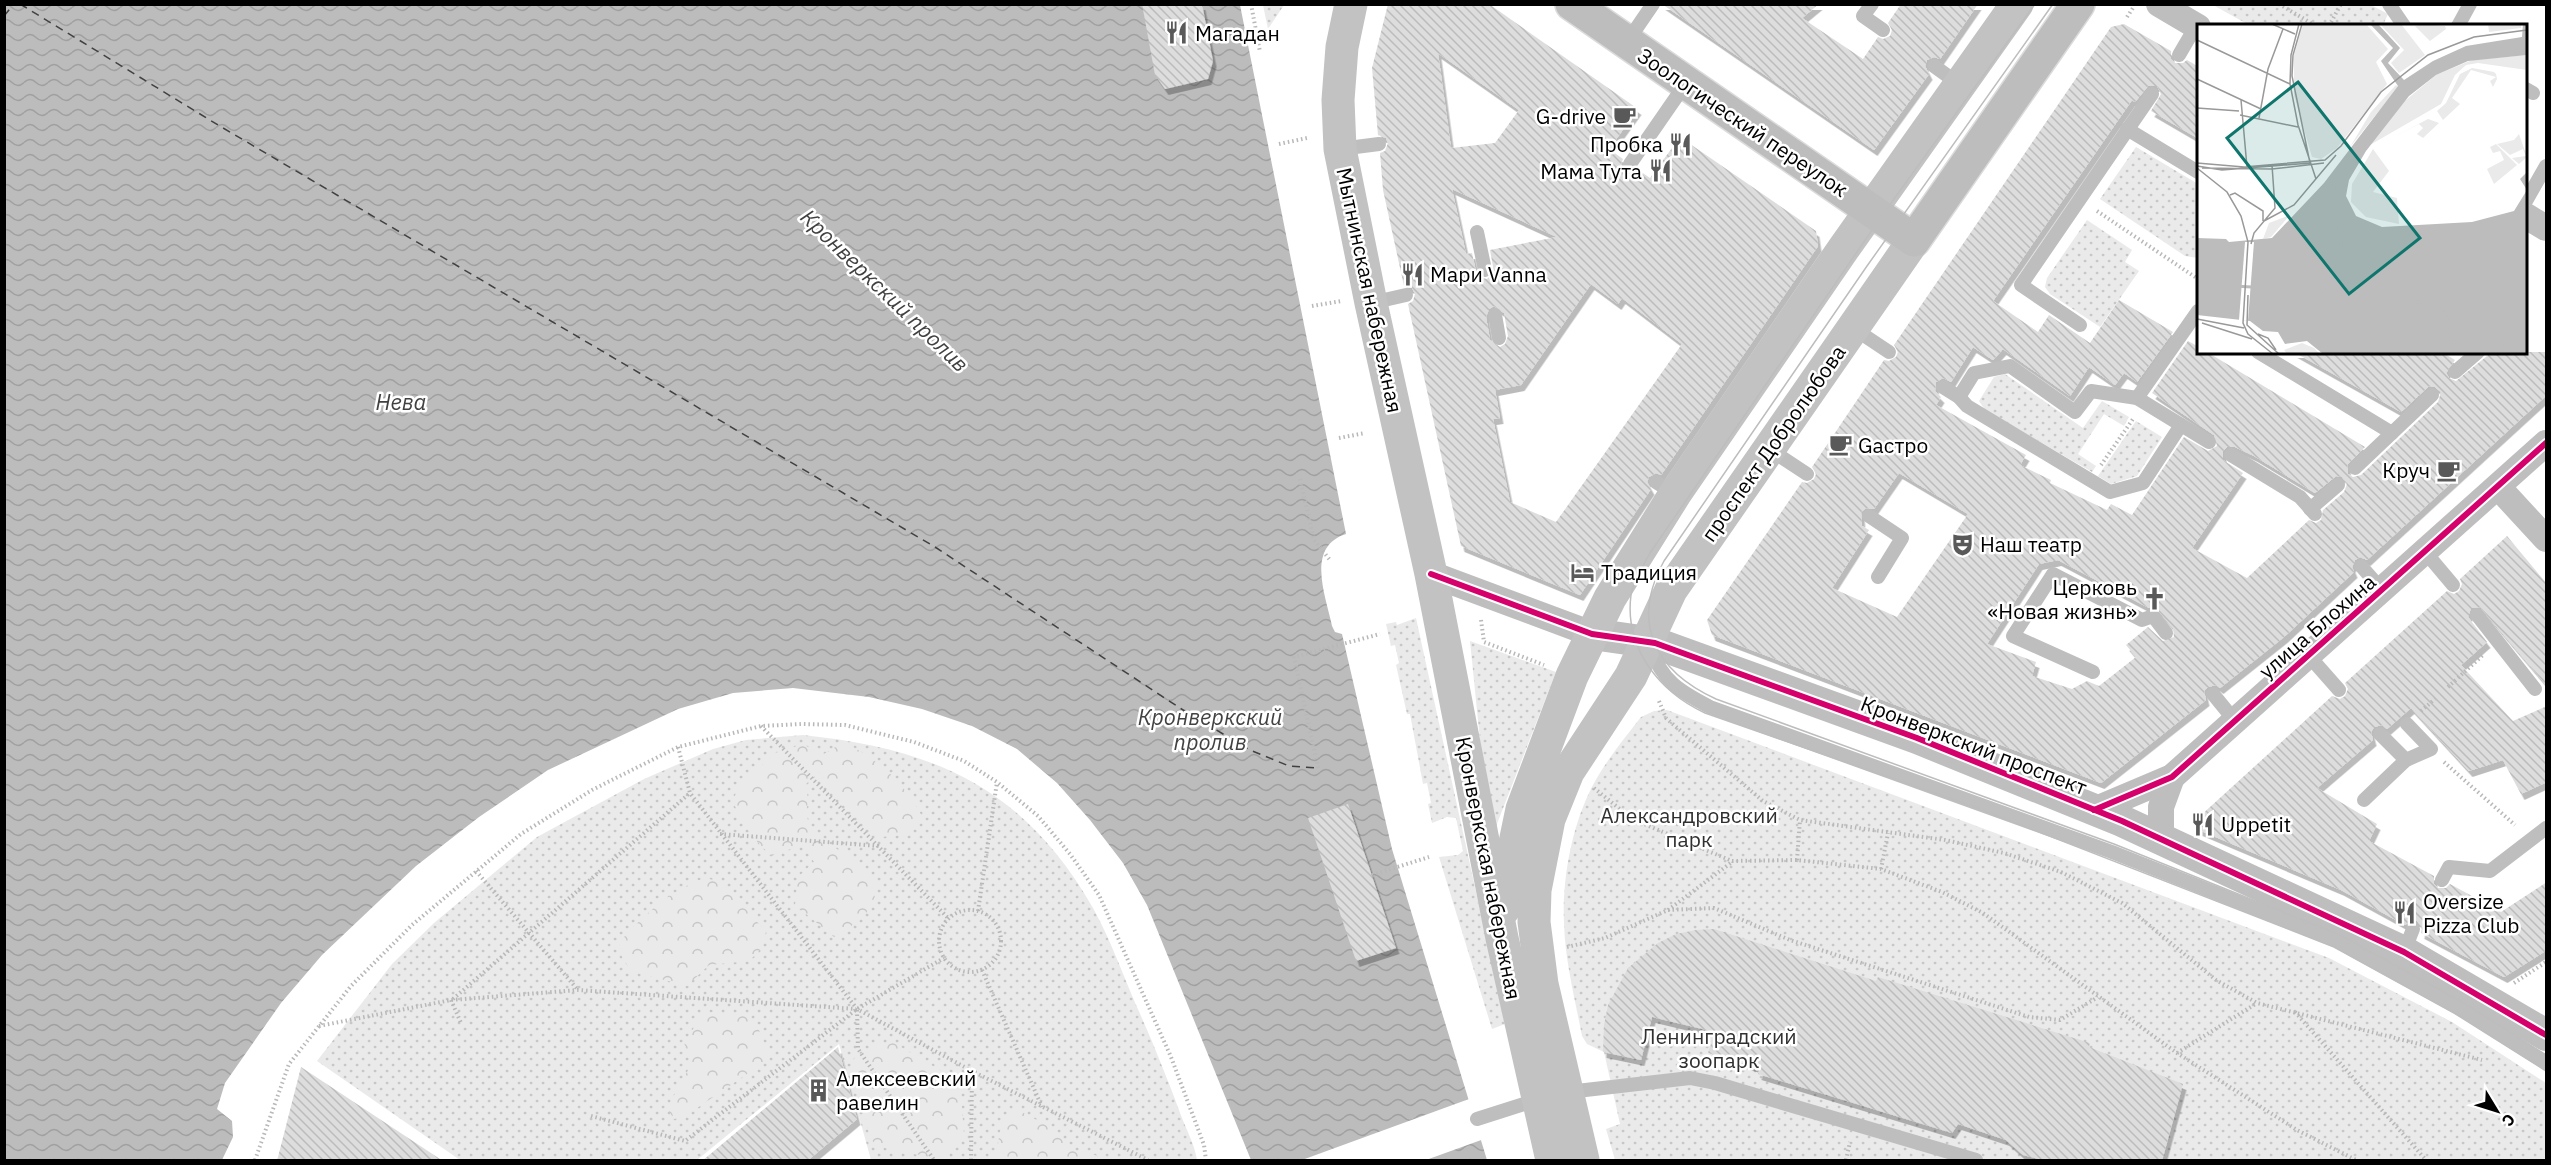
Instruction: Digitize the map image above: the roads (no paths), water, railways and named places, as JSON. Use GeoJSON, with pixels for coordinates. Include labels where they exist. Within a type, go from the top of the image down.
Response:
{"type":"FeatureCollection","features":[{"type":"Feature","properties":{"kind":"main road","name":"Мытнинская набережная"},"geometry":{"type":"LineString","coordinates":[[1352,4],[1342,47],[1338,100],[1356,302],[1431,574]]}},
{"type":"Feature","properties":{"kind":"main road","name":"Зоологический переулок"},"geometry":{"type":"LineString","coordinates":[[1572,4],[1914,240]]}},
{"type":"Feature","properties":{"kind":"main road"},"geometry":{"type":"LineString","coordinates":[[1502,938],[1506,886],[1522,809],[1572,676],[1630,563],[1665,488],[1871,210],[1947,76],[2018,4]]}},
{"type":"Feature","properties":{"kind":"main road","name":"проспект Добролюбова"},"geometry":{"type":"LineString","coordinates":[[1542,984],[1534,922],[1535,890],[1549,819],[1568,772],[1631,676],[1671,590],[2078,4]]}},
{"type":"Feature","properties":{"kind":"main road","name":"Кронверкская набережная"},"geometry":{"type":"LineString","coordinates":[[1431,574],[1502,938],[1551,1096],[1583,1161]]}},
{"type":"Feature","properties":{"kind":"main road","name":"Кронверкская набережная"},"geometry":{"type":"LineString","coordinates":[[1542,984],[1551,1096],[1552,1161]]}},
{"type":"Feature","properties":{"kind":"street"},"geometry":{"type":"LineString","coordinates":[[2159,4],[2197,26]]}},
{"type":"Feature","properties":{"kind":"street"},"geometry":{"type":"LineString","coordinates":[[2527,217],[2547,228]]}},
{"type":"Feature","properties":{"kind":"street","name":"улица Блохина"},"geometry":{"type":"LineString","coordinates":[[2094,810],[2172,777],[2426,554],[2547,443]]}},
{"type":"Feature","properties":{"kind":"street"},"geometry":{"type":"LineString","coordinates":[[2499,488],[2547,539]]}},
{"type":"Feature","properties":{"kind":"street","name":"Кронверкский проспект"},"geometry":{"type":"LineString","coordinates":[[1431,574],[1592,634],[1648,640],[1917,738],[2094,810],[2409,941],[2547,1035]]}},
{"type":"Feature","properties":{"kind":"street","name":"улица Блохина"},"geometry":{"type":"LineString","coordinates":[[2161,839],[2161,807],[2172,777]]}},
{"type":"Feature","properties":{"kind":"lane"},"geometry":{"type":"LineString","coordinates":[[1627,43],[1653,4]]}},
{"type":"Feature","properties":{"kind":"lane"},"geometry":{"type":"LineString","coordinates":[[1872,4],[1863,16],[1883,30]]}},
{"type":"Feature","properties":{"kind":"lane"},"geometry":{"type":"LineString","coordinates":[[2389,4],[2403,24]]}},
{"type":"Feature","properties":{"kind":"lane"},"geometry":{"type":"LineString","coordinates":[[2459,24],[2470,4]]}},
{"type":"Feature","properties":{"kind":"lane"},"geometry":{"type":"LineString","coordinates":[[2179,55],[2197,26]]}},
{"type":"Feature","properties":{"kind":"lane"},"geometry":{"type":"LineString","coordinates":[[1630,164],[1686,83]]}},
{"type":"Feature","properties":{"kind":"lane"},"geometry":{"type":"LineString","coordinates":[[2079,325],[2021,285],[2152,94]]}},
{"type":"Feature","properties":{"kind":"lane"},"geometry":{"type":"LineString","coordinates":[[2127,129],[2197,171]]}},
{"type":"Feature","properties":{"kind":"lane"},"geometry":{"type":"LineString","coordinates":[[1341,149],[1379,144]]}},
{"type":"Feature","properties":{"kind":"lane"},"geometry":{"type":"LineString","coordinates":[[2527,199],[2547,166]]}},
{"type":"Feature","properties":{"kind":"lane"},"geometry":{"type":"LineString","coordinates":[[1477,232],[1485,270]]}},
{"type":"Feature","properties":{"kind":"lane"},"geometry":{"type":"LineString","coordinates":[[1356,302],[1406,295]]}},
{"type":"Feature","properties":{"kind":"lane"},"geometry":{"type":"LineString","coordinates":[[1495,315],[1499,338]]}},
{"type":"Feature","properties":{"kind":"lane"},"geometry":{"type":"LineString","coordinates":[[2137,398],[2197,315]]}},
{"type":"Feature","properties":{"kind":"lane"},"geometry":{"type":"LineString","coordinates":[[1853,328],[1889,352]]}},
{"type":"Feature","properties":{"kind":"lane"},"geometry":{"type":"LineString","coordinates":[[2261,354],[2392,433]]}},
{"type":"Feature","properties":{"kind":"lane"},"geometry":{"type":"LineString","coordinates":[[2455,372],[2476,354]]}},
{"type":"Feature","properties":{"kind":"lane"},"geometry":{"type":"LineString","coordinates":[[1959,397],[1974,373],[2010,366],[2075,412],[2091,391],[2137,398],[2209,442]]}},
{"type":"Feature","properties":{"kind":"lane"},"geometry":{"type":"LineString","coordinates":[[1943,387],[1959,397],[1967,406],[2110,492],[2143,483],[2181,425]]}},
{"type":"Feature","properties":{"kind":"lane"},"geometry":{"type":"LineString","coordinates":[[2355,468],[2432,395]]}},
{"type":"Feature","properties":{"kind":"lane"},"geometry":{"type":"LineString","coordinates":[[1769,449],[1807,474]]}},
{"type":"Feature","properties":{"kind":"lane"},"geometry":{"type":"LineString","coordinates":[[2231,455],[2300,497],[2312,512],[2338,485]]}},
{"type":"Feature","properties":{"kind":"lane"},"geometry":{"type":"LineString","coordinates":[[1869,516],[1902,538],[1878,577]]}},
{"type":"Feature","properties":{"kind":"lane"},"geometry":{"type":"LineString","coordinates":[[2426,554],[2453,585]]}},
{"type":"Feature","properties":{"kind":"lane"},"geometry":{"type":"LineString","coordinates":[[2361,566],[2383,591]]}},
{"type":"Feature","properties":{"kind":"lane"},"geometry":{"type":"LineString","coordinates":[[2093,672],[2013,636],[2053,574],[2142,620],[2153,616],[2166,633]]}},
{"type":"Feature","properties":{"kind":"lane"},"geometry":{"type":"LineString","coordinates":[[2477,615],[2535,688]]}},
{"type":"Feature","properties":{"kind":"lane"},"geometry":{"type":"LineString","coordinates":[[1648,640],[1656,663],[1665,678],[1689,696],[1710,706],[2101,848],[2337,941],[2459,1008],[2547,1063]]}},
{"type":"Feature","properties":{"kind":"lane"},"geometry":{"type":"LineString","coordinates":[[2309,656],[2339,690]]}},
{"type":"Feature","properties":{"kind":"lane"},"geometry":{"type":"LineString","coordinates":[[2213,694],[2235,721]]}},
{"type":"Feature","properties":{"kind":"lane"},"geometry":{"type":"LineString","coordinates":[[2364,800],[2406,760],[2431,749],[2407,724]]}},
{"type":"Feature","properties":{"kind":"lane"},"geometry":{"type":"LineString","coordinates":[[2380,734],[2406,760]]}},
{"type":"Feature","properties":{"kind":"lane"},"geometry":{"type":"LineString","coordinates":[[2442,880],[2449,867],[2490,871],[2529,839],[2547,828]]}},
{"type":"Feature","properties":{"kind":"lane"},"geometry":{"type":"LineString","coordinates":[[1477,1119],[1551,1096],[1690,1078],[1976,1161]]}},
{"type":"Feature","properties":{"kind":"water","name":"Нева"},"geometry":{"type":"Polygon","coordinates":[[[5,5],[1240,5],[1346,534],[1333,540],[1326,550],[1322,561],[1323,587],[1332,626],[1335,632],[1342,634],[1392,849],[1487,1160],[1251,1160],[1147,905],[1123,863],[1090,820],[1057,783],[1017,749],[972,726],[922,709],[869,697],[793,688],[733,693],[678,709],[548,770],[479,817],[416,866],[322,955],[281,1003],[225,1083],[217,1109],[232,1121],[233,1137],[222,1160],[5,1160],[5,5]]]}},
{"type":"Feature","properties":{"kind":"tram line"},"geometry":{"type":"LineString","coordinates":[[2035,4],[1881,217],[1650,553],[1636,579],[1631,595],[1630,615],[1639,651],[1660,681],[1673,693],[1705,713],[1975,807],[2334,947],[2454,1013],[2546,1071]]}},
{"type":"Feature","properties":{"kind":"tram line"},"geometry":{"type":"LineString","coordinates":[[2053,4],[1867,266],[1664,561],[1654,584],[1649,605],[1649,625],[1654,643],[1677,674],[1695,688],[1716,699],[2114,844],[2340,935],[2462,1002],[2546,1055]]}},
{"type":"Feature","properties":{"kind":"place","name":"Магадан"},"geometry":{"type":"Point","coordinates":[1177,33]}},
{"type":"Feature","properties":{"kind":"place","name":"G-drive"},"geometry":{"type":"Point","coordinates":[1624,116]}},
{"type":"Feature","properties":{"kind":"place","name":"Пробка"},"geometry":{"type":"Point","coordinates":[1681,144]}},
{"type":"Feature","properties":{"kind":"place","name":"Мама Тута"},"geometry":{"type":"Point","coordinates":[1660,171]}},
{"type":"Feature","properties":{"kind":"place","name":"Мари Vаnnа"},"geometry":{"type":"Point","coordinates":[1412,274]}},
{"type":"Feature","properties":{"kind":"place","name":"Gастро"},"geometry":{"type":"Point","coordinates":[1840,445]}},
{"type":"Feature","properties":{"kind":"place","name":"Круч"},"geometry":{"type":"Point","coordinates":[2448,470]}},
{"type":"Feature","properties":{"kind":"place","name":"Наш театр"},"geometry":{"type":"Point","coordinates":[1962,544]}},
{"type":"Feature","properties":{"kind":"place","name":"Традиция"},"geometry":{"type":"Point","coordinates":[1583,572]}},
{"type":"Feature","properties":{"kind":"place","name":"Церковь «Новая жизнь»"},"geometry":{"type":"Point","coordinates":[2155,599]}},
{"type":"Feature","properties":{"kind":"place","name":"Uppetit"},"geometry":{"type":"Point","coordinates":[2203,824]}},
{"type":"Feature","properties":{"kind":"place","name":"Oversize Pizza Club"},"geometry":{"type":"Point","coordinates":[2405,913]}},
{"type":"Feature","properties":{"kind":"place","name":"Алексеевский равелин"},"geometry":{"type":"Point","coordinates":[818,1090]}},
{"type":"Feature","properties":{"kind":"water label","name":"Кронверкский пролив"},"geometry":{"type":"Point","coordinates":[885,290]}},
{"type":"Feature","properties":{"kind":"water label","name":"Кронверкский пролив"},"geometry":{"type":"Point","coordinates":[1210,728]}},
{"type":"Feature","properties":{"kind":"park label","name":"Александровский парк"},"geometry":{"type":"Point","coordinates":[1689,827]}},
{"type":"Feature","properties":{"kind":"park label","name":"Ленинградский зоопарк"},"geometry":{"type":"Point","coordinates":[1719,1048]}}]}
